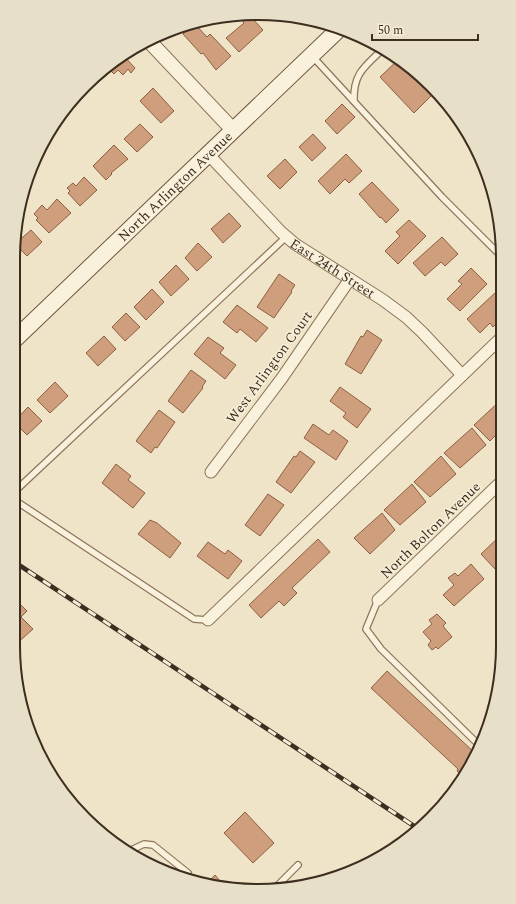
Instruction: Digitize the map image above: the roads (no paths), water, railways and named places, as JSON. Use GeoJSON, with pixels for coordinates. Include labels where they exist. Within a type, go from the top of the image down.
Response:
{"type":"FeatureCollection","features":[{"type":"Feature","properties":{"kind":"main road","name":"North Arlington Avenue"},"geometry":{"type":"LineString","coordinates":[[20,335],[335,33]]}},
{"type":"Feature","properties":{"kind":"street"},"geometry":{"type":"LineString","coordinates":[[153,45],[233,130]]}},
{"type":"Feature","properties":{"kind":"street","name":"East 24th Street"},"geometry":{"type":"LineString","coordinates":[[208,154],[295,244],[383,300],[406,317],[462,375]]}},
{"type":"Feature","properties":{"kind":"street","name":"West Arlington Court"},"geometry":{"type":"LineString","coordinates":[[211,472],[282,378],[350,279]]}},
{"type":"Feature","properties":{"kind":"street"},"geometry":{"type":"LineString","coordinates":[[208,620],[496,343]]}},
{"type":"Feature","properties":{"kind":"street","name":"North Bolton Avenue"},"geometry":{"type":"LineString","coordinates":[[378,600],[496,487]]}},
{"type":"Feature","properties":{"kind":"lane"},"geometry":{"type":"LineString","coordinates":[[354,101],[356,78],[362,69],[379,53]]}},
{"type":"Feature","properties":{"kind":"lane"},"geometry":{"type":"LineString","coordinates":[[311,55],[442,197],[496,251]]}},
{"type":"Feature","properties":{"kind":"lane"},"geometry":{"type":"LineString","coordinates":[[20,486],[286,236]]}},
{"type":"Feature","properties":{"kind":"lane"},"geometry":{"type":"LineString","coordinates":[[20,504],[194,619],[208,620]]}},
{"type":"Feature","properties":{"kind":"lane"},"geometry":{"type":"LineString","coordinates":[[378,600],[366,629],[381,649],[476,742]]}},
{"type":"Feature","properties":{"kind":"lane"},"geometry":{"type":"LineString","coordinates":[[134,849],[144,844],[153,845],[188,873]]}},
{"type":"Feature","properties":{"kind":"lane"},"geometry":{"type":"LineString","coordinates":[[280,883],[298,865]]}},
{"type":"Feature","properties":{"kind":"railway"},"geometry":{"type":"LineString","coordinates":[[20,566],[414,826]]}}]}
